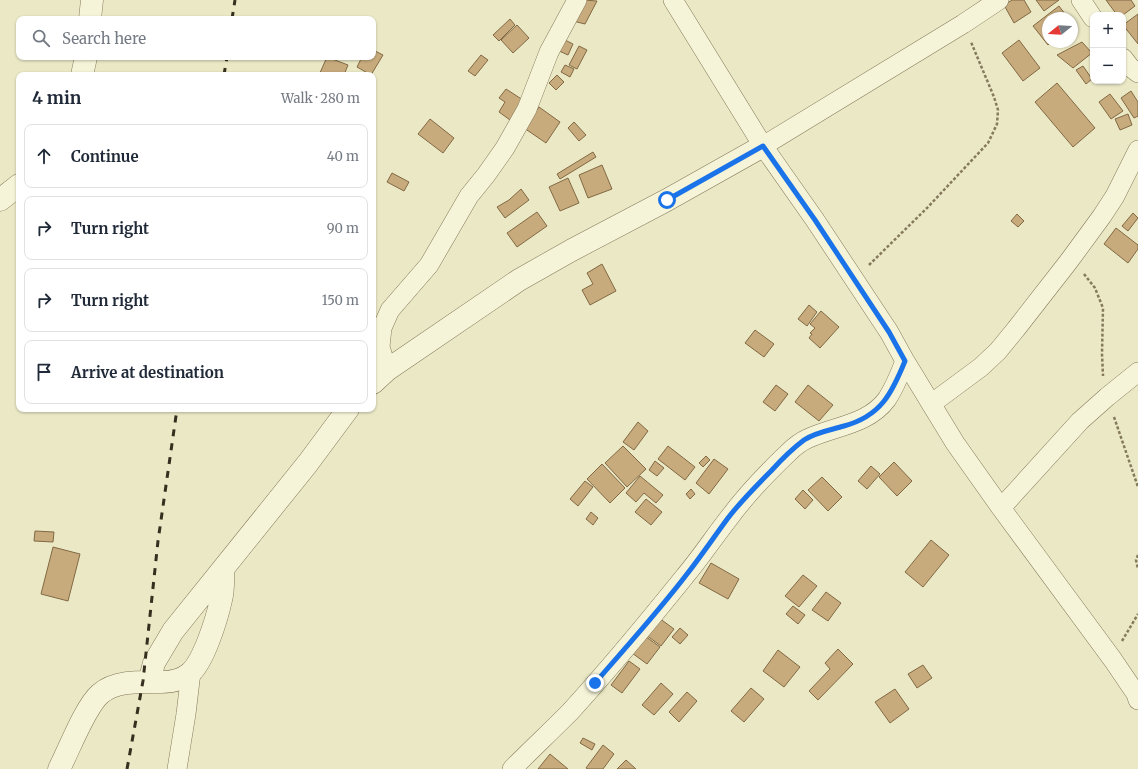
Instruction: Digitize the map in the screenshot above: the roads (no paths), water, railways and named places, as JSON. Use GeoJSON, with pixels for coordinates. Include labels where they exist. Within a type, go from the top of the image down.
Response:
{"type":"FeatureCollection","features":[{"type":"Feature","properties":{"kind":"street"},"geometry":{"type":"LineString","coordinates":[[90,16],[92,0]]}},
{"type":"Feature","properties":{"kind":"street"},"geometry":{"type":"LineString","coordinates":[[380,376],[380,347],[382,328],[390,310],[429,265],[469,196],[505,148],[527,109],[549,52],[577,0]]}},
{"type":"Feature","properties":{"kind":"street"},"geometry":{"type":"LineString","coordinates":[[673,0],[763,146],[815,220],[889,332],[955,443],[1000,508],[1113,660],[1136,694],[1138,700]]}},
{"type":"Feature","properties":{"kind":"street"},"geometry":{"type":"LineString","coordinates":[[380,376],[519,280],[763,146],[963,24],[999,0]]}},
{"type":"Feature","properties":{"kind":"street"},"geometry":{"type":"LineString","coordinates":[[1081,0],[1090,14]]}},
{"type":"Feature","properties":{"kind":"street"},"geometry":{"type":"LineString","coordinates":[[83,72],[85,60]]}},
{"type":"Feature","properties":{"kind":"street"},"geometry":{"type":"LineString","coordinates":[[1126,62],[1138,73]]}},
{"type":"Feature","properties":{"kind":"street"},"geometry":{"type":"LineString","coordinates":[[931,404],[981,367],[998,351],[1016,329],[1078,249],[1115,196],[1138,150]]}},
{"type":"Feature","properties":{"kind":"street"},"geometry":{"type":"LineString","coordinates":[[0,200],[16,187]]}},
{"type":"Feature","properties":{"kind":"street"},"geometry":{"type":"LineString","coordinates":[[512,769],[570,712],[600,678],[687,574],[729,517],[763,478],[788,453],[805,439],[846,426],[860,420],[876,410],[886,400],[895,385],[905,361]]}},
{"type":"Feature","properties":{"kind":"street"},"geometry":{"type":"LineString","coordinates":[[1000,508],[1075,427],[1107,397],[1138,372]]}},
{"type":"Feature","properties":{"kind":"street"},"geometry":{"type":"LineString","coordinates":[[148,682],[154,663],[173,632],[308,463],[346,412]]}},
{"type":"Feature","properties":{"kind":"street"},"geometry":{"type":"LineString","coordinates":[[60,769],[88,711],[100,694],[113,687],[143,681],[174,680],[182,678],[191,672],[200,659],[214,626],[222,599],[223,569]]}},
{"type":"Feature","properties":{"kind":"street"},"geometry":{"type":"LineString","coordinates":[[177,769],[191,672]]}},
{"type":"Feature","properties":{"kind":"railway"},"geometry":{"type":"LineString","coordinates":[[232,16],[235,0]]}},
{"type":"Feature","properties":{"kind":"railway"},"geometry":{"type":"LineString","coordinates":[[224,72],[226,60]]}},
{"type":"Feature","properties":{"kind":"railway"},"geometry":{"type":"LineString","coordinates":[[127,769],[143,681],[158,541],[177,412]]}}]}
